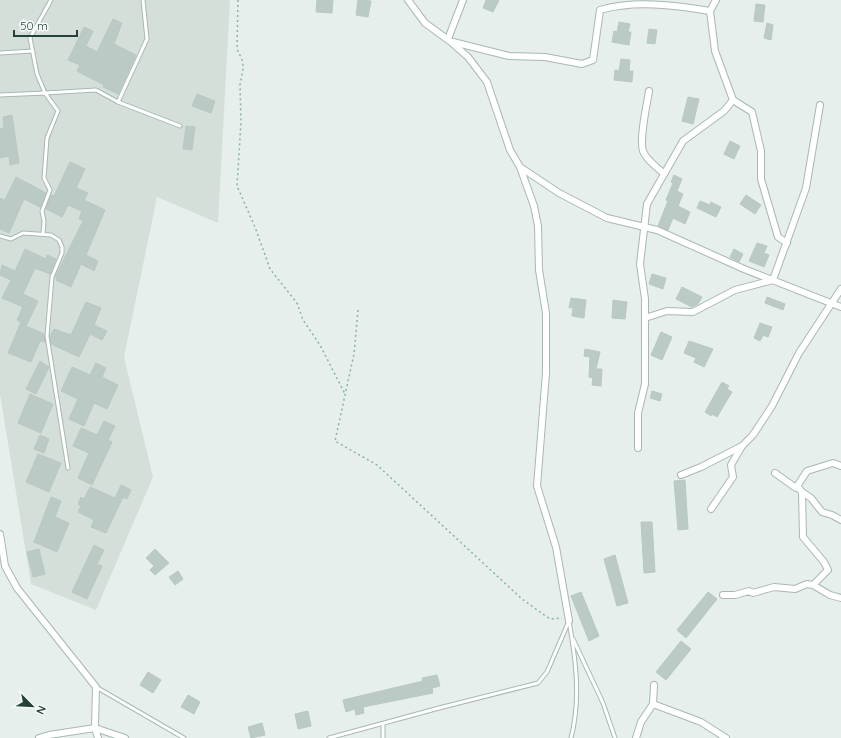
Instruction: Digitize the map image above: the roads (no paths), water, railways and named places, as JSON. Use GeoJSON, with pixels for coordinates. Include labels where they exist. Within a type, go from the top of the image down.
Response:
{"type":"FeatureCollection","features":[{"type":"Feature","properties":{"kind":"street"},"geometry":{"type":"LineString","coordinates":[[408,0],[425,23],[450,40],[468,57],[487,82],[510,150],[520,167],[534,206],[538,226],[539,270],[546,313],[546,373],[537,486],[556,547],[568,619]]}},
{"type":"Feature","properties":{"kind":"street"},"geometry":{"type":"LineString","coordinates":[[450,40],[463,0]]}},
{"type":"Feature","properties":{"kind":"street"},"geometry":{"type":"LineString","coordinates":[[716,0],[710,10],[715,51],[733,100],[752,112],[761,151],[760,179],[765,198],[778,237],[787,243]]}},
{"type":"Feature","properties":{"kind":"street"},"geometry":{"type":"LineString","coordinates":[[450,40],[509,56],[546,57],[582,64],[593,60],[600,10],[612,4],[652,2],[710,10]]}},
{"type":"Feature","properties":{"kind":"street"},"geometry":{"type":"LineString","coordinates":[[649,91],[643,125],[642,150],[649,161],[664,174]]}},
{"type":"Feature","properties":{"kind":"street"},"geometry":{"type":"LineString","coordinates":[[638,448],[638,413],[645,384],[645,299],[640,264],[647,204],[683,141],[724,111],[733,100]]}},
{"type":"Feature","properties":{"kind":"street"},"geometry":{"type":"LineString","coordinates":[[773,280],[806,188],[820,105]]}},
{"type":"Feature","properties":{"kind":"street"},"geometry":{"type":"LineString","coordinates":[[520,167],[559,193],[607,218],[657,230],[773,280],[841,307]]}},
{"type":"Feature","properties":{"kind":"street"},"geometry":{"type":"LineString","coordinates":[[645,318],[667,311],[693,312],[735,290],[773,280]]}},
{"type":"Feature","properties":{"kind":"street"},"geometry":{"type":"LineString","coordinates":[[711,509],[733,477],[731,465],[742,446],[753,435],[772,406],[799,353],[841,289]]}},
{"type":"Feature","properties":{"kind":"street"},"geometry":{"type":"LineString","coordinates":[[681,475],[701,467],[742,446]]}},
{"type":"Feature","properties":{"kind":"street"},"geometry":{"type":"LineString","coordinates":[[797,486],[807,471],[833,463],[841,466]]}},
{"type":"Feature","properties":{"kind":"street"},"geometry":{"type":"LineString","coordinates":[[774,473],[792,486],[796,488],[797,486]]}},
{"type":"Feature","properties":{"kind":"street"},"geometry":{"type":"LineString","coordinates":[[797,486],[802,492],[811,498],[822,512],[841,520]]}},
{"type":"Feature","properties":{"kind":"street"},"geometry":{"type":"LineString","coordinates":[[802,492],[803,537],[824,562],[828,570],[813,585]]}},
{"type":"Feature","properties":{"kind":"street"},"geometry":{"type":"LineString","coordinates":[[0,534],[5,566],[17,588],[96,687],[95,728],[98,738]]}},
{"type":"Feature","properties":{"kind":"street"},"geometry":{"type":"LineString","coordinates":[[722,595],[735,595],[749,591],[753,593],[774,587],[795,589],[807,584],[813,585],[830,595],[841,598]]}},
{"type":"Feature","properties":{"kind":"street"},"geometry":{"type":"LineString","coordinates":[[636,738],[641,722],[653,704],[654,685]]}},
{"type":"Feature","properties":{"kind":"street"},"geometry":{"type":"LineString","coordinates":[[653,704],[701,722],[726,738]]}},
{"type":"Feature","properties":{"kind":"street"},"geometry":{"type":"LineString","coordinates":[[39,738],[95,728],[125,738]]}},
{"type":"Feature","properties":{"kind":"lane"},"geometry":{"type":"LineString","coordinates":[[43,234],[44,220],[42,211],[50,190],[44,178],[47,138],[58,111],[45,93],[38,74],[30,38],[51,0]]}},
{"type":"Feature","properties":{"kind":"lane"},"geometry":{"type":"LineString","coordinates":[[118,102],[147,39],[144,0]]}},
{"type":"Feature","properties":{"kind":"lane"},"geometry":{"type":"LineString","coordinates":[[0,53],[33,51]]}},
{"type":"Feature","properties":{"kind":"lane"},"geometry":{"type":"LineString","coordinates":[[0,95],[96,90],[118,102],[180,126]]}},
{"type":"Feature","properties":{"kind":"lane"},"geometry":{"type":"LineString","coordinates":[[0,236],[11,240],[22,233],[52,234],[59,240],[62,247],[62,253],[52,277],[47,336],[68,468]]}},
{"type":"Feature","properties":{"kind":"lane"},"geometry":{"type":"LineString","coordinates":[[568,619],[577,676],[575,721],[571,738]]}},
{"type":"Feature","properties":{"kind":"lane"},"geometry":{"type":"LineString","coordinates":[[329,738],[538,683],[547,672],[568,619]]}},
{"type":"Feature","properties":{"kind":"lane"},"geometry":{"type":"LineString","coordinates":[[571,635],[602,703],[615,738]]}},
{"type":"Feature","properties":{"kind":"lane"},"geometry":{"type":"LineString","coordinates":[[96,687],[184,738]]}},
{"type":"Feature","properties":{"kind":"lane"},"geometry":{"type":"LineString","coordinates":[[383,724],[383,738]]}}]}
